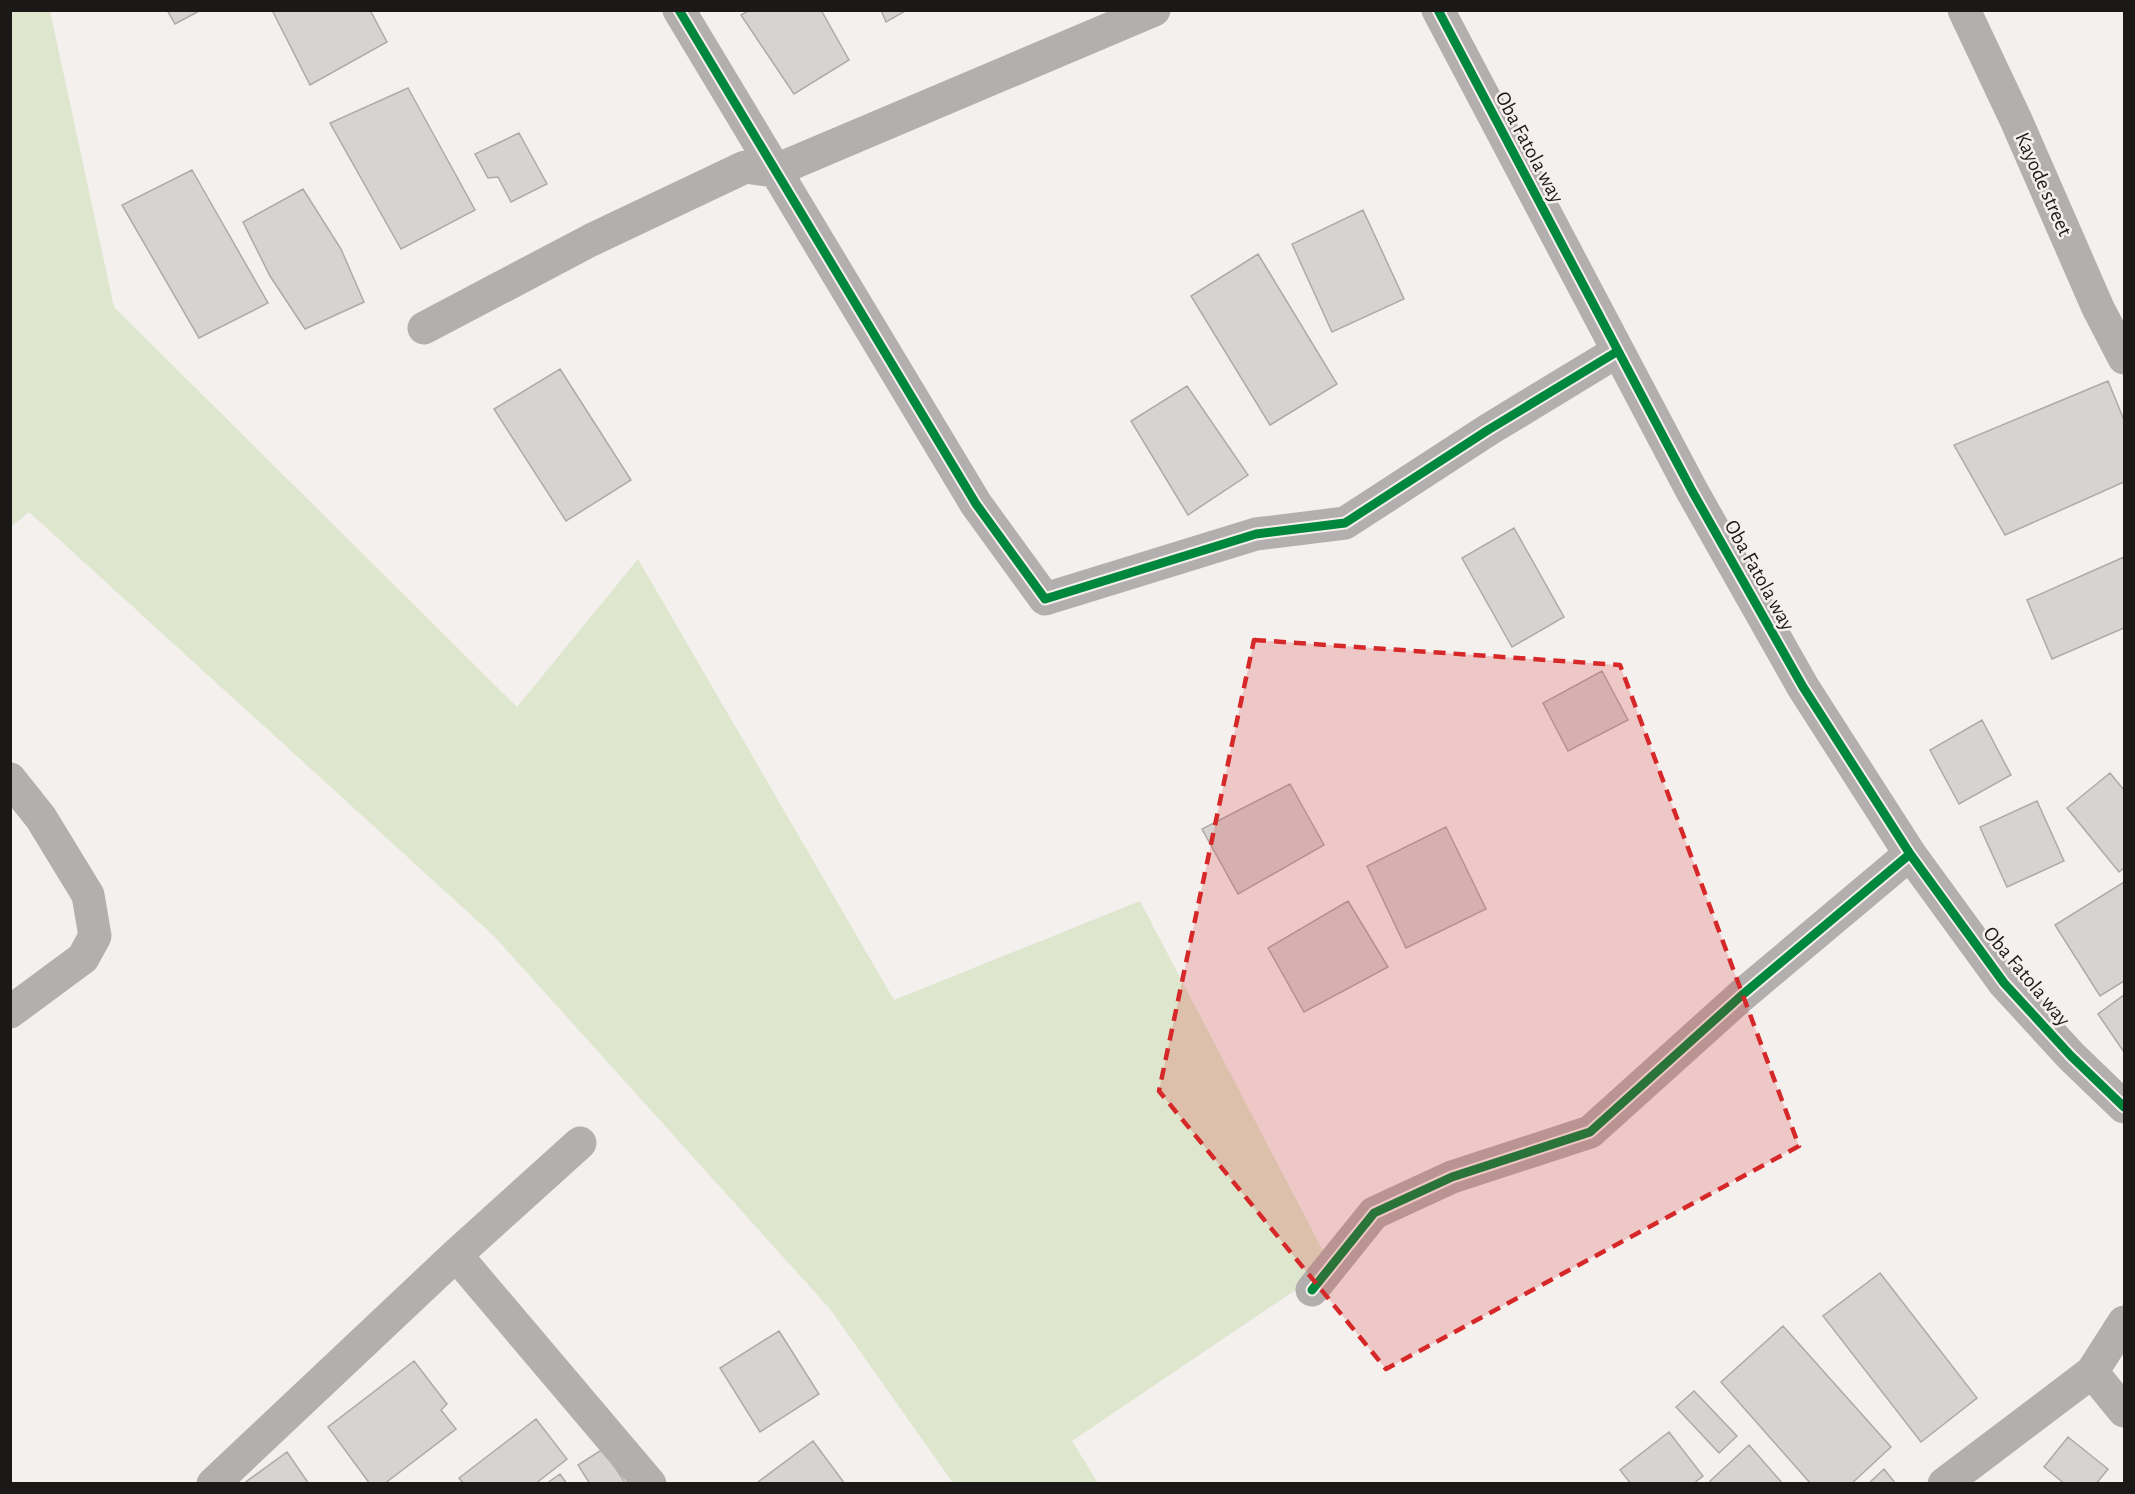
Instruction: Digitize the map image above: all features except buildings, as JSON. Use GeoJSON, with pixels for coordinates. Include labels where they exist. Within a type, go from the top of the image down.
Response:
{"type":"FeatureCollection","features":[{"type":"Feature","properties":{"kind":"street"},"geometry":{"type":"LineString","coordinates":[[679,10],[976,504],[1045,599],[1257,534],[1345,523],[1488,430],[1618,351]]}},
{"type":"Feature","properties":{"kind":"street"},"geometry":{"type":"LineString","coordinates":[[424,328],[591,240],[745,167],[774,171],[1154,10]]}},
{"type":"Feature","properties":{"kind":"street","name":"Oba Fatola way"},"geometry":{"type":"LineString","coordinates":[[1438,10],[1692,491],[1803,687],[1910,854],[2004,983],[2071,1056],[2124,1107]]}},
{"type":"Feature","properties":{"kind":"street","name":"Kayode street"},"geometry":{"type":"LineString","coordinates":[[1964,10],[2016,120],[2098,308],[2124,358]]}},
{"type":"Feature","properties":{"kind":"street"},"geometry":{"type":"LineString","coordinates":[[10,779],[41,818],[88,895],[95,936],[83,958],[10,1012]]}},
{"type":"Feature","properties":{"kind":"street"},"geometry":{"type":"LineString","coordinates":[[1312,1290],[1374,1213],[1452,1177],[1590,1132],[1740,996],[1910,854]]}},
{"type":"Feature","properties":{"kind":"street"},"geometry":{"type":"LineString","coordinates":[[213,1484],[456,1254],[580,1143]]}},
{"type":"Feature","properties":{"kind":"street"},"geometry":{"type":"LineString","coordinates":[[456,1254],[651,1484]]}},
{"type":"Feature","properties":{"kind":"street"},"geometry":{"type":"LineString","coordinates":[[1944,1484],[2092,1371],[2124,1322]]}},
{"type":"Feature","properties":{"kind":"street"},"geometry":{"type":"LineString","coordinates":[[2092,1371],[2124,1411]]}},
{"type":"Feature","properties":{"kind":"highlighted area"},"geometry":{"type":"Polygon","coordinates":[[[1254,640],[1620,665],[1799,1146],[1386,1369],[1159,1091],[1254,640]]]}},
{"type":"Feature","properties":{"kind":"green space"},"geometry":{"type":"Polygon","coordinates":[[[11,11],[50,11],[114,307],[517,707],[638,559],[894,1000],[1140,901],[1331,1266],[1072,1441],[1098,1483],[953,1483],[830,1309],[493,935],[29,512],[11,527],[11,11]]]}},
{"type":"Feature","properties":{"kind":"cycle path"},"geometry":{"type":"LineString","coordinates":[[679,10],[976,504],[1045,599],[1256,534],[1345,523],[1488,430],[1618,351]]}},
{"type":"Feature","properties":{"kind":"cycle path"},"geometry":{"type":"LineString","coordinates":[[1438,10],[1692,491],[1803,687],[1910,854],[2004,983],[2071,1056],[2124,1107]]}},
{"type":"Feature","properties":{"kind":"cycle path"},"geometry":{"type":"LineString","coordinates":[[1312,1290],[1374,1213],[1452,1177],[1590,1132],[1741,996],[1910,854]]}}]}
